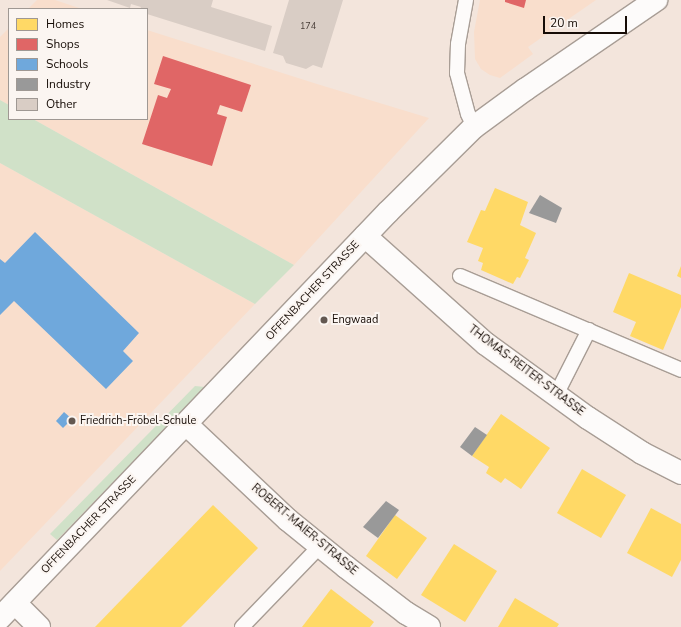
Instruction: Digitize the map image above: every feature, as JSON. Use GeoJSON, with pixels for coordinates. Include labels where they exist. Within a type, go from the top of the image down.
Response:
{"type":"FeatureCollection","features":[{"type":"Feature","properties":{"kind":"street","name":"OFFENBACHER STRASSE"},"geometry":{"type":"LineString","coordinates":[[7,610],[365,236],[474,127],[526,89],[656,0]]}},
{"type":"Feature","properties":{"kind":"street","name":"THOMAS-REITER-STRASSE"},"geometry":{"type":"LineString","coordinates":[[365,236],[486,344],[556,395],[642,453],[681,474]]}},
{"type":"Feature","properties":{"kind":"street","name":"ROBERT-MAIER-STRASSE"},"geometry":{"type":"LineString","coordinates":[[186,424],[288,520],[406,613],[429,627]]}},
{"type":"Feature","properties":{"kind":"street"},"geometry":{"type":"LineString","coordinates":[[7,610],[40,627]]}},
{"type":"Feature","properties":{"kind":"lane"},"geometry":{"type":"LineString","coordinates":[[466,0],[458,44],[457,73],[468,114],[474,127]]}},
{"type":"Feature","properties":{"kind":"lane"},"geometry":{"type":"LineString","coordinates":[[460,276],[681,370]]}},
{"type":"Feature","properties":{"kind":"lane"},"geometry":{"type":"LineString","coordinates":[[556,395],[589,330]]}},
{"type":"Feature","properties":{"kind":"lane"},"geometry":{"type":"LineString","coordinates":[[242,627],[320,546]]}},
{"type":"Feature","properties":{"kind":"shaded area"},"geometry":{"type":"Polygon","coordinates":[[[37,0],[55,0],[79,8],[29,8],[37,0]]]}},
{"type":"Feature","properties":{"kind":"shaded area"},"geometry":{"type":"Polygon","coordinates":[[[480,0],[596,0],[528,47],[533,54],[500,78],[490,75],[481,69],[475,59],[474,32],[480,0]]]}},
{"type":"Feature","properties":{"kind":"shaded area"},"geometry":{"type":"Polygon","coordinates":[[[8,29],[8,104],[0,100],[0,37],[8,29]]]}},
{"type":"Feature","properties":{"kind":"shaded area"},"geometry":{"type":"Polygon","coordinates":[[[148,30],[429,118],[294,265],[35,120],[148,120],[148,30]]]}},
{"type":"Feature","properties":{"kind":"shaded area","name":"Friedrich-Fröbel-Schule"},"geometry":{"type":"Polygon","coordinates":[[[0,163],[255,304],[0,571],[0,163]]]}},
{"type":"Feature","properties":{"kind":"green space"},"geometry":{"type":"Polygon","coordinates":[[[0,100],[8,104],[8,120],[35,120],[294,265],[255,304],[0,163],[0,100]]]}},
{"type":"Feature","properties":{"kind":"green space"},"geometry":{"type":"Polygon","coordinates":[[[195,386],[205,387],[57,540],[50,534],[195,386]]]}},
{"type":"Feature","properties":{"kind":"building: Homes"},"geometry":{"type":"Polygon","coordinates":[[[495,188],[528,202],[520,225],[536,233],[525,258],[529,260],[520,278],[517,277],[513,284],[481,270],[483,263],[478,261],[483,248],[467,242],[481,210],[485,211],[495,188]]]}},
{"type":"Feature","properties":{"kind":"building: Homes"},"geometry":{"type":"Polygon","coordinates":[[[681,266],[681,278],[677,276],[681,266]]]}},
{"type":"Feature","properties":{"kind":"building: Homes"},"geometry":{"type":"Polygon","coordinates":[[[629,273],[681,295],[681,307],[663,350],[630,336],[636,322],[613,312],[629,273]]]}},
{"type":"Feature","properties":{"kind":"building: Homes"},"geometry":{"type":"Polygon","coordinates":[[[501,414],[550,448],[521,489],[505,478],[501,483],[486,473],[489,467],[472,456],[501,414]]]}},
{"type":"Feature","properties":{"kind":"building: Homes"},"geometry":{"type":"Polygon","coordinates":[[[582,469],[626,495],[601,538],[557,513],[582,469]]]}},
{"type":"Feature","properties":{"kind":"building: Homes"},"geometry":{"type":"Polygon","coordinates":[[[213,505],[258,548],[181,627],[95,627],[213,505]]]}},
{"type":"Feature","properties":{"kind":"building: Homes"},"geometry":{"type":"Polygon","coordinates":[[[651,508],[681,524],[681,560],[672,577],[627,553],[651,508]]]}},
{"type":"Feature","properties":{"kind":"building: Homes"},"geometry":{"type":"Polygon","coordinates":[[[395,515],[427,538],[397,579],[366,556],[395,515]]]}},
{"type":"Feature","properties":{"kind":"building: Homes"},"geometry":{"type":"Polygon","coordinates":[[[454,544],[497,571],[465,622],[421,595],[454,544]]]}},
{"type":"Feature","properties":{"kind":"building: Homes"},"geometry":{"type":"Polygon","coordinates":[[[331,589],[374,622],[370,627],[302,627],[331,589]]]}},
{"type":"Feature","properties":{"kind":"building: Homes"},"geometry":{"type":"Polygon","coordinates":[[[515,598],[559,624],[557,627],[498,627],[515,598]]]}},
{"type":"Feature","properties":{"kind":"building: Shops"},"geometry":{"type":"Polygon","coordinates":[[[505,0],[526,0],[524,8],[505,2],[505,0]]]}},
{"type":"Feature","properties":{"kind":"building: Shops"},"geometry":{"type":"Polygon","coordinates":[[[163,56],[251,85],[242,112],[220,105],[217,114],[227,117],[212,166],[142,144],[158,95],[167,98],[171,89],[154,84],[163,56]]]}},
{"type":"Feature","properties":{"kind":"building: Schools"},"geometry":{"type":"Polygon","coordinates":[[[35,232],[139,333],[123,351],[133,361],[106,389],[14,301],[0,315],[0,259],[5,263],[35,232]]]}},
{"type":"Feature","properties":{"kind":"building: Schools"},"geometry":{"type":"Polygon","coordinates":[[[64,412],[72,419],[63,428],[56,421],[64,412]]]}},
{"type":"Feature","properties":{"kind":"building: Industry"},"geometry":{"type":"Polygon","coordinates":[[[540,195],[562,208],[556,223],[529,213],[540,195]]]}},
{"type":"Feature","properties":{"kind":"building: Industry"},"geometry":{"type":"Polygon","coordinates":[[[475,427],[487,435],[472,456],[460,447],[475,427]]]}},
{"type":"Feature","properties":{"kind":"building: Industry"},"geometry":{"type":"Polygon","coordinates":[[[386,501],[399,510],[378,538],[363,527],[386,501]]]}},
{"type":"Feature","properties":{"kind":"building: Other"},"geometry":{"type":"Polygon","coordinates":[[[107,0],[213,0],[211,7],[272,26],[265,51],[148,14],[148,8],[140,8],[131,4],[130,8],[107,0]]]}},
{"type":"Feature","properties":{"kind":"building: Other"},"geometry":{"type":"Polygon","coordinates":[[[289,0],[343,0],[322,68],[313,65],[306,69],[286,63],[283,56],[273,53],[289,0]]]}},
{"type":"Feature","properties":{"kind":"place","name":"Engwaad"},"geometry":{"type":"Point","coordinates":[324,320]}},
{"type":"Feature","properties":{"kind":"place","name":"Friedrich-Fröbel-Schule"},"geometry":{"type":"Point","coordinates":[72,421]}}]}
